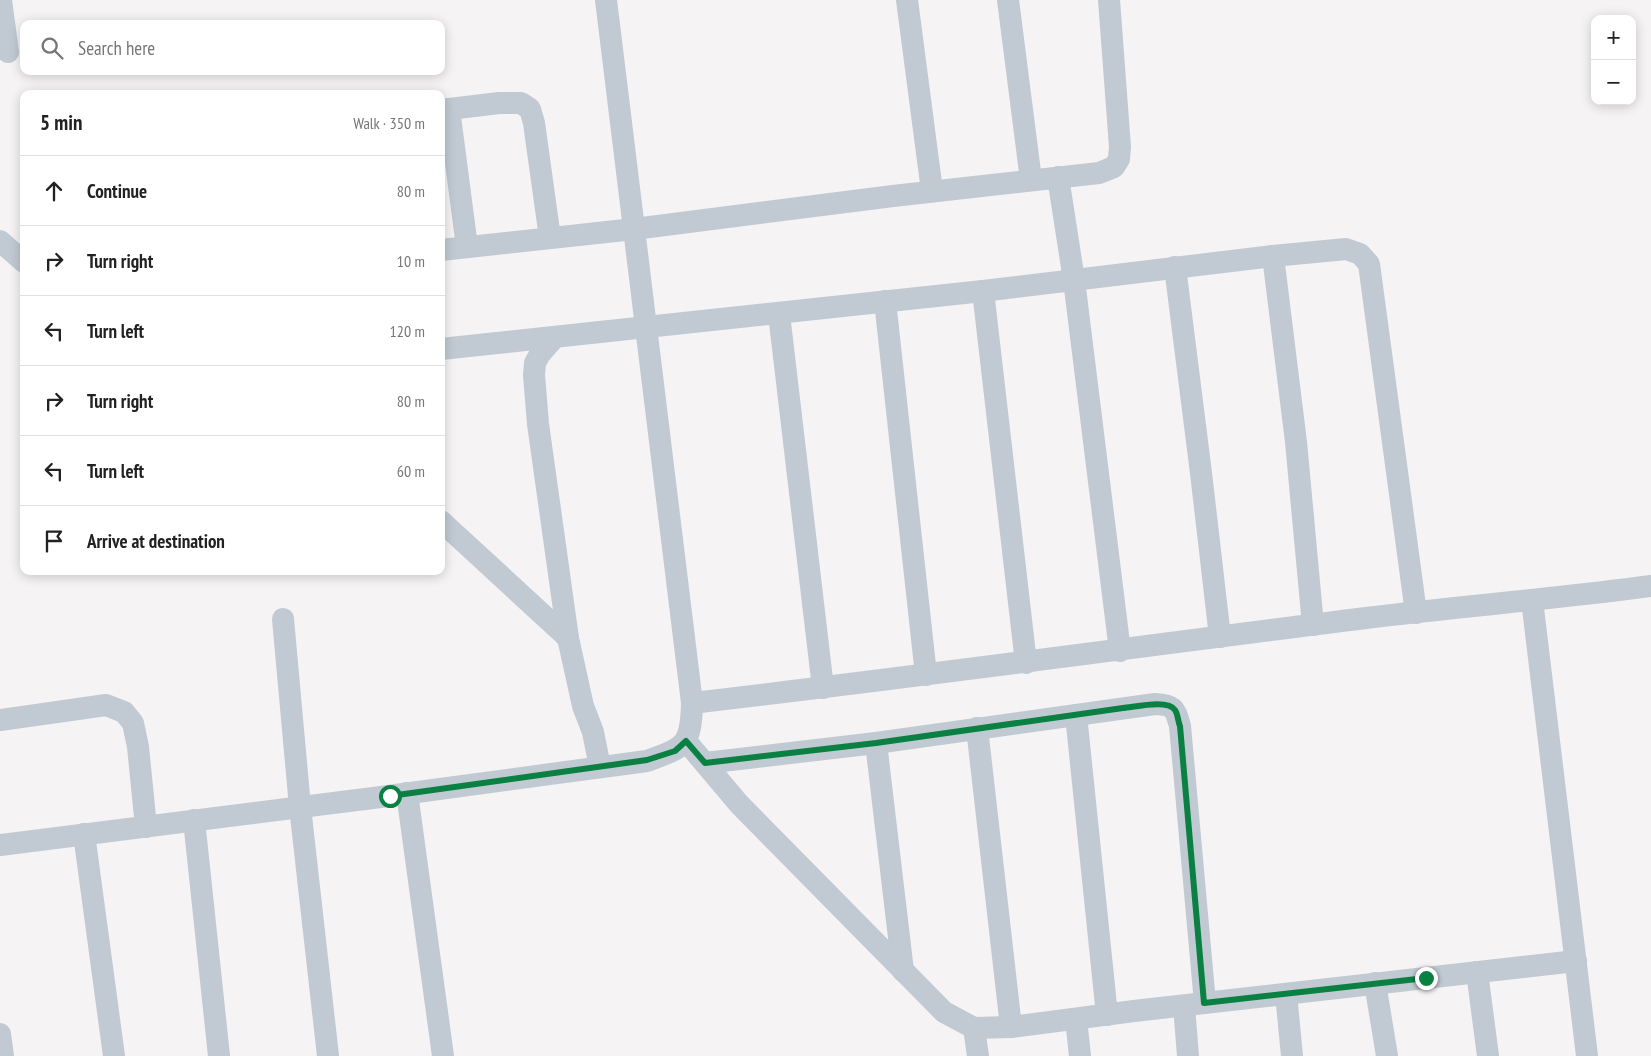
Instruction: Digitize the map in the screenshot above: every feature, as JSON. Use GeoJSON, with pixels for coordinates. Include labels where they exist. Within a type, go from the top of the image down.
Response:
{"type":"FeatureCollection","features":[{"type":"Feature","properties":{"kind":"street"},"geometry":{"type":"LineString","coordinates":[[1,0],[8,52]]}},
{"type":"Feature","properties":{"kind":"street"},"geometry":{"type":"LineString","coordinates":[[0,845],[647,760],[675,751],[686,741],[692,726],[692,703],[606,0]]}},
{"type":"Feature","properties":{"kind":"street"},"geometry":{"type":"LineString","coordinates":[[907,0],[932,191]]}},
{"type":"Feature","properties":{"kind":"street"},"geometry":{"type":"LineString","coordinates":[[1008,0],[1031,180]]}},
{"type":"Feature","properties":{"kind":"street"},"geometry":{"type":"LineString","coordinates":[[445,250],[634,229],[1099,172],[1114,168],[1119,159],[1120,147],[1108,0]]}},
{"type":"Feature","properties":{"kind":"street"},"geometry":{"type":"LineString","coordinates":[[467,247],[445,110],[499,103],[521,103],[530,109],[534,123],[550,238]]}},
{"type":"Feature","properties":{"kind":"street"},"geometry":{"type":"LineString","coordinates":[[1058,177],[1074,280],[1120,650]]}},
{"type":"Feature","properties":{"kind":"street"},"geometry":{"type":"LineString","coordinates":[[0,241],[20,258]]}},
{"type":"Feature","properties":{"kind":"street"},"geometry":{"type":"LineString","coordinates":[[445,349],[779,314],[1174,267],[1346,249],[1360,254],[1369,264],[1416,613]]}},
{"type":"Feature","properties":{"kind":"street"},"geometry":{"type":"LineString","coordinates":[[1273,256],[1296,442],[1313,625]]}},
{"type":"Feature","properties":{"kind":"street"},"geometry":{"type":"LineString","coordinates":[[1174,267],[1220,637]]}},
{"type":"Feature","properties":{"kind":"street"},"geometry":{"type":"LineString","coordinates":[[983,291],[1026,662]]}},
{"type":"Feature","properties":{"kind":"street"},"geometry":{"type":"LineString","coordinates":[[885,302],[926,675]]}},
{"type":"Feature","properties":{"kind":"street"},"geometry":{"type":"LineString","coordinates":[[779,314],[823,688]]}},
{"type":"Feature","properties":{"kind":"street"},"geometry":{"type":"LineString","coordinates":[[554,338],[535,363],[534,375],[538,424],[568,638],[583,706],[592,732],[600,767]]}},
{"type":"Feature","properties":{"kind":"street"},"geometry":{"type":"LineString","coordinates":[[445,525],[568,638]]}},
{"type":"Feature","properties":{"kind":"street"},"geometry":{"type":"LineString","coordinates":[[692,703],[1313,625],[1651,586]]}},
{"type":"Feature","properties":{"kind":"street"},"geometry":{"type":"LineString","coordinates":[[1532,600],[1587,1056]]}},
{"type":"Feature","properties":{"kind":"street"},"geometry":{"type":"LineString","coordinates":[[283,619],[300,807],[328,1056]]}},
{"type":"Feature","properties":{"kind":"street"},"geometry":{"type":"LineString","coordinates":[[705,763],[876,743],[1155,704],[1168,705],[1175,710],[1180,726],[1194,1004],[1188,1056]]}},
{"type":"Feature","properties":{"kind":"street"},"geometry":{"type":"LineString","coordinates":[[0,720],[106,705],[124,712],[132,723],[138,747],[146,827]]}},
{"type":"Feature","properties":{"kind":"street"},"geometry":{"type":"LineString","coordinates":[[1076,715],[1107,1014]]}},
{"type":"Feature","properties":{"kind":"street"},"geometry":{"type":"LineString","coordinates":[[977,728],[1011,1027]]}},
{"type":"Feature","properties":{"kind":"street"},"geometry":{"type":"LineString","coordinates":[[686,741],[738,804],[944,1012],[974,1028],[1011,1027],[1107,1014],[1576,961]]}},
{"type":"Feature","properties":{"kind":"street"},"geometry":{"type":"LineString","coordinates":[[876,743],[903,971]]}},
{"type":"Feature","properties":{"kind":"street"},"geometry":{"type":"LineString","coordinates":[[407,793],[443,1056]]}},
{"type":"Feature","properties":{"kind":"street"},"geometry":{"type":"LineString","coordinates":[[194,820],[219,1056]]}},
{"type":"Feature","properties":{"kind":"street"},"geometry":{"type":"LineString","coordinates":[[84,834],[114,1056]]}},
{"type":"Feature","properties":{"kind":"street"},"geometry":{"type":"LineString","coordinates":[[1477,972],[1488,1056]]}},
{"type":"Feature","properties":{"kind":"street"},"geometry":{"type":"LineString","coordinates":[[1376,983],[1386,1056]]}},
{"type":"Feature","properties":{"kind":"street"},"geometry":{"type":"LineString","coordinates":[[1286,994],[1292,1056]]}},
{"type":"Feature","properties":{"kind":"street"},"geometry":{"type":"LineString","coordinates":[[1076,1019],[1080,1056]]}},
{"type":"Feature","properties":{"kind":"street"},"geometry":{"type":"LineString","coordinates":[[974,1028],[978,1056]]}},
{"type":"Feature","properties":{"kind":"street"},"geometry":{"type":"LineString","coordinates":[[0,1034],[3,1056]]}},
{"type":"Feature","properties":{"kind":"route"},"geometry":{"type":"LineString","coordinates":[[390,796],[647,760],[675,751],[686,741],[705,763],[876,743],[1123,708],[1155,704],[1168,705],[1175,710],[1180,726],[1204,1003],[1426,978]]}}]}
